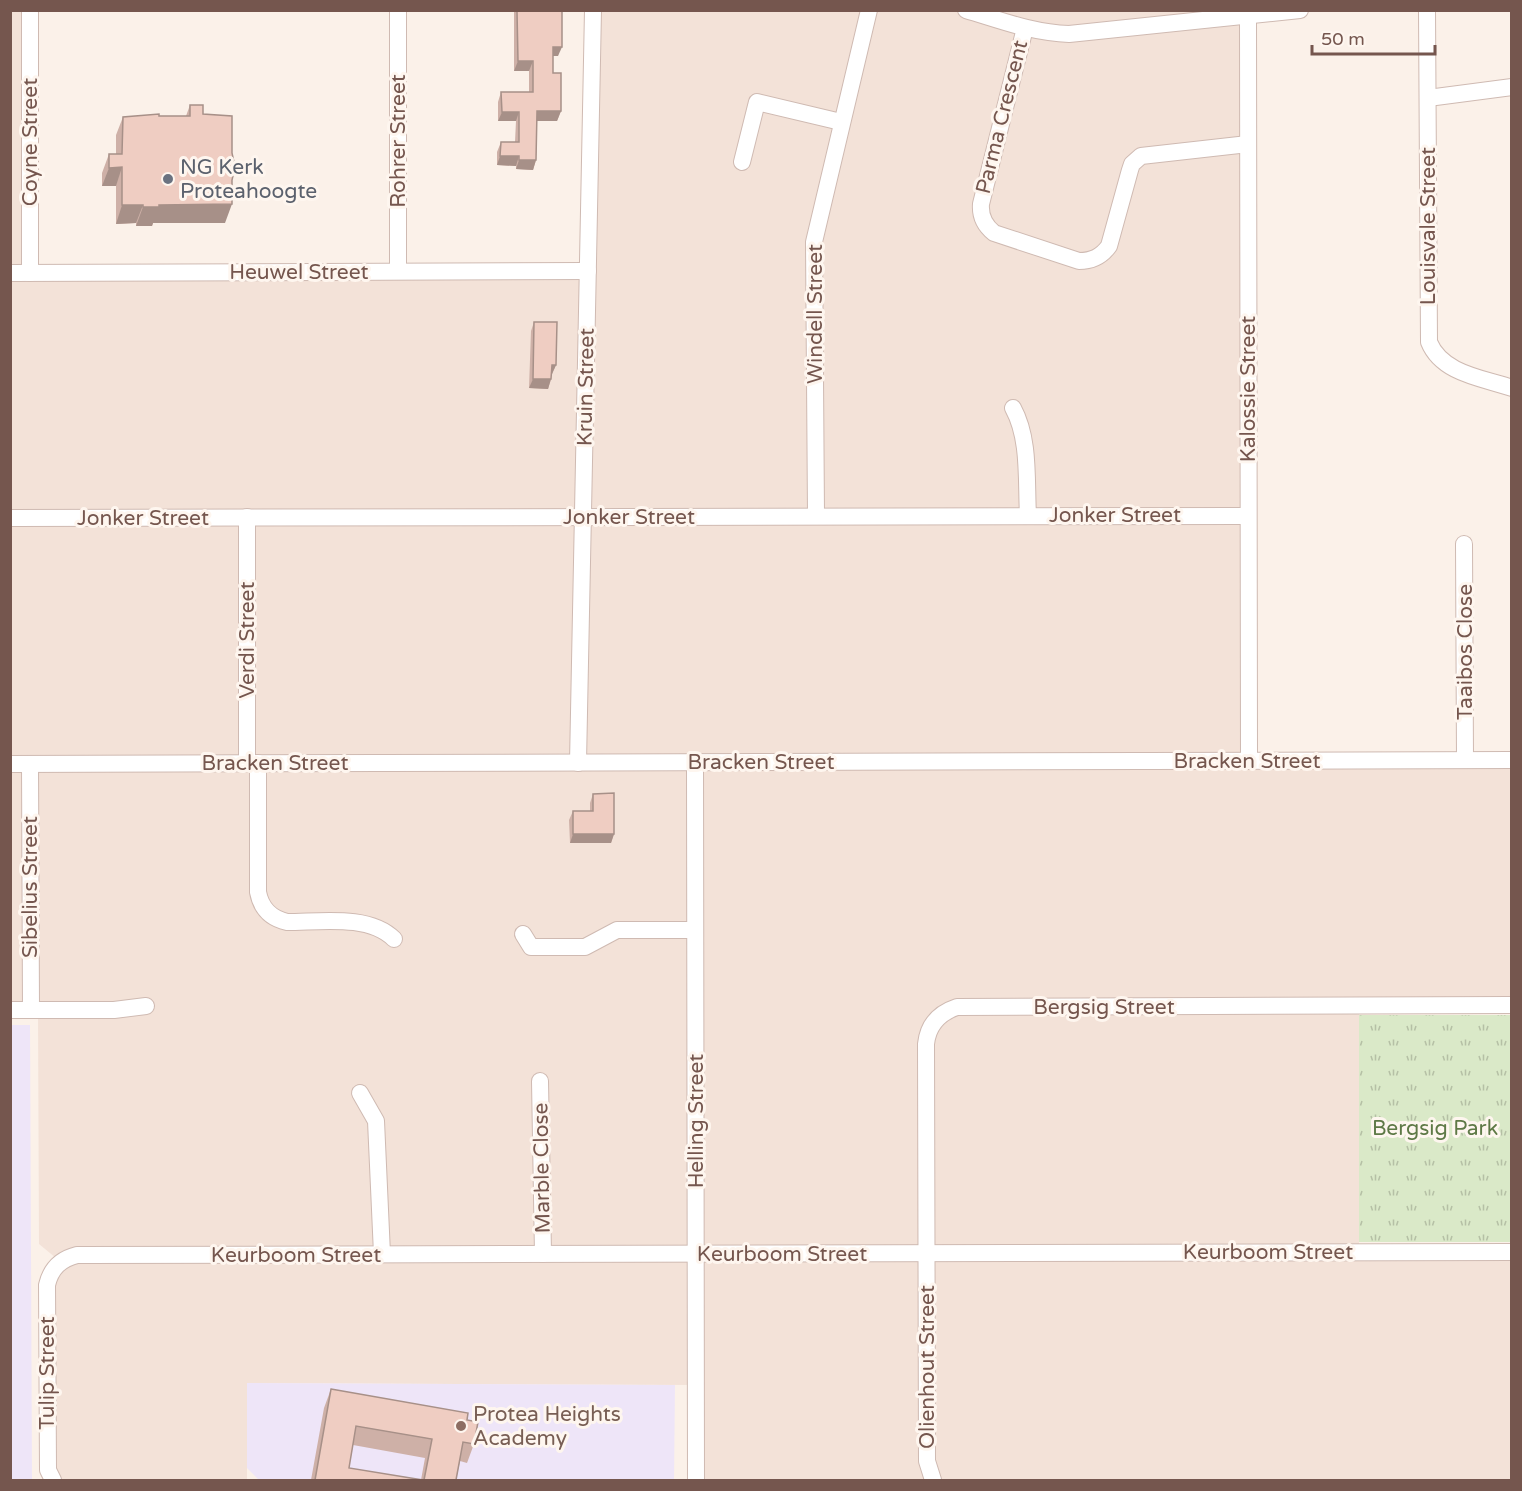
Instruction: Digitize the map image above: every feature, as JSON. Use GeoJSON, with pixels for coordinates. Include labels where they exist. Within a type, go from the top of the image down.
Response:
{"type":"FeatureCollection","features":[{"type":"Feature","properties":{"kind":"street","name":"Coyne Street"},"geometry":{"type":"LineString","coordinates":[[30,10],[30,273]]}},
{"type":"Feature","properties":{"kind":"street","name":"Rohrer Street"},"geometry":{"type":"LineString","coordinates":[[398,271],[399,10]]}},
{"type":"Feature","properties":{"kind":"street","name":"Kruin Street"},"geometry":{"type":"LineString","coordinates":[[578,762],[593,10]]}},
{"type":"Feature","properties":{"kind":"street","name":"Windell Street"},"geometry":{"type":"LineString","coordinates":[[816,515],[813,257],[816,226],[869,10]]}},
{"type":"Feature","properties":{"kind":"street"},"geometry":{"type":"LineString","coordinates":[[966,10],[1025,28],[1069,34],[1300,10]]}},
{"type":"Feature","properties":{"kind":"street","name":"Louisvale Street"},"geometry":{"type":"LineString","coordinates":[[1427,10],[1429,342],[1436,357],[1448,366],[1512,388]]}},
{"type":"Feature","properties":{"kind":"street","name":"Kalossie Street"},"geometry":{"type":"LineString","coordinates":[[1248,17],[1249,760]]}},
{"type":"Feature","properties":{"kind":"street","name":"Parma Crescent"},"geometry":{"type":"LineString","coordinates":[[1025,28],[981,204],[984,223],[994,233],[1079,261],[1093,260],[1105,252],[1109,246],[1132,164],[1141,156],[1248,144]]}},
{"type":"Feature","properties":{"kind":"street"},"geometry":{"type":"LineString","coordinates":[[1428,98],[1512,87]]}},
{"type":"Feature","properties":{"kind":"street"},"geometry":{"type":"LineString","coordinates":[[742,162],[758,102],[841,122]]}},
{"type":"Feature","properties":{"kind":"street","name":"Heuwel Street"},"geometry":{"type":"LineString","coordinates":[[10,273],[588,271]]}},
{"type":"Feature","properties":{"kind":"street"},"geometry":{"type":"LineString","coordinates":[[1013,408],[1022,425],[1024,438],[1028,515]]}},
{"type":"Feature","properties":{"kind":"street","name":"Jonker Street"},"geometry":{"type":"LineString","coordinates":[[10,518],[1248,516]]}},
{"type":"Feature","properties":{"kind":"street","name":"Verdi Street"},"geometry":{"type":"LineString","coordinates":[[247,517],[252,763],[258,892],[264,908],[275,918],[287,922],[371,924],[387,932],[394,939]]}},
{"type":"Feature","properties":{"kind":"street","name":"Taaibos Close"},"geometry":{"type":"LineString","coordinates":[[1464,544],[1465,760]]}},
{"type":"Feature","properties":{"kind":"street","name":"Bracken Street"},"geometry":{"type":"LineString","coordinates":[[10,764],[1512,760]]}},
{"type":"Feature","properties":{"kind":"street","name":"Helling Street"},"geometry":{"type":"LineString","coordinates":[[695,762],[696,1480]]}},
{"type":"Feature","properties":{"kind":"street","name":"Sibelius Street"},"geometry":{"type":"LineString","coordinates":[[30,764],[31,1010]]}},
{"type":"Feature","properties":{"kind":"street"},"geometry":{"type":"LineString","coordinates":[[523,934],[531,947],[585,947],[617,930],[695,930]]}},
{"type":"Feature","properties":{"kind":"street","name":"Bergsig Street"},"geometry":{"type":"LineString","coordinates":[[928,1253],[926,1044],[933,1022],[950,1009],[969,1007],[1512,1005]]}},
{"type":"Feature","properties":{"kind":"street"},"geometry":{"type":"LineString","coordinates":[[10,1010],[114,1010],[146,1006]]}},
{"type":"Feature","properties":{"kind":"street","name":"Marble Close"},"geometry":{"type":"LineString","coordinates":[[540,1081],[543,1254]]}},
{"type":"Feature","properties":{"kind":"street"},"geometry":{"type":"LineString","coordinates":[[360,1093],[376,1121],[382,1254]]}},
{"type":"Feature","properties":{"kind":"street","name":"Keurboom Street"},"geometry":{"type":"LineString","coordinates":[[56,1266],[69,1257],[77,1255],[1512,1252]]}},
{"type":"Feature","properties":{"kind":"street","name":"Olienhout Street"},"geometry":{"type":"LineString","coordinates":[[928,1253],[927,1461],[933,1480]]}},
{"type":"Feature","properties":{"kind":"street","name":"Tulip Street"},"geometry":{"type":"LineString","coordinates":[[52,1480],[48,1470],[47,1285],[56,1266]]}},
{"type":"Feature","properties":{"kind":"shaded area"},"geometry":{"type":"Polygon","coordinates":[[[10,11],[30,11],[31,274],[589,272],[594,11],[1308,11],[1249,18],[1250,761],[1511,761],[1511,1007],[1359,1007],[1359,1252],[1511,1252],[1511,1480],[698,1480],[697,1385],[247,1383],[247,1480],[54,1480],[49,1286],[62,1263],[39,1244],[38,1012],[10,1011],[10,11]]]}},
{"type":"Feature","properties":{"kind":"shaded area"},"geometry":{"type":"Polygon","coordinates":[[[11,1025],[30,1025],[32,1480],[10,1480],[11,1025]]]}},
{"type":"Feature","properties":{"kind":"shaded area","name":"Protea Heights Academy"},"geometry":{"type":"Polygon","coordinates":[[[247,1383],[675,1385],[674,1480],[259,1480],[247,1468],[247,1383]]]}},
{"type":"Feature","properties":{"kind":"green space","name":"Bergsig Park"},"geometry":{"type":"Polygon","coordinates":[[[1359,1015],[1511,1015],[1511,1242],[1359,1242],[1359,1015]]]}},
{"type":"Feature","properties":{"kind":"building"},"geometry":{"type":"Polygon","coordinates":[[[517,10],[562,10],[562,47],[553,47],[553,73],[561,73],[561,111],[537,111],[536,160],[519,160],[519,156],[500,156],[501,142],[519,142],[519,112],[502,112],[501,92],[533,92],[533,61],[518,61],[517,10]]]}},
{"type":"Feature","properties":{"kind":"building","name":"NG Kerk Proteahoogte"},"geometry":{"type":"Polygon","coordinates":[[[190,105],[203,105],[203,114],[232,116],[232,153],[235,167],[232,180],[232,204],[159,205],[159,207],[122,205],[122,167],[109,168],[109,154],[122,154],[123,117],[159,114],[159,116],[190,116],[190,105]]]}},
{"type":"Feature","properties":{"kind":"building"},"geometry":{"type":"Polygon","coordinates":[[[534,322],[557,322],[556,365],[552,365],[551,379],[533,379],[534,322]]]}},
{"type":"Feature","properties":{"kind":"building"},"geometry":{"type":"Polygon","coordinates":[[[614,793],[614,834],[573,834],[573,811],[593,811],[593,794],[614,793]]]}},
{"type":"Feature","properties":{"kind":"building"},"geometry":{"type":"Polygon","coordinates":[[[331,1389],[468,1413],[467,1420],[478,1422],[474,1444],[463,1442],[456,1480],[424,1480],[432,1439],[356,1426],[349,1468],[423,1480],[315,1480],[331,1389]]]}},
{"type":"Feature","properties":{"kind":"place","name":"NG Kerk Proteahoogte"},"geometry":{"type":"Point","coordinates":[168,179]}},
{"type":"Feature","properties":{"kind":"place","name":"Protea Heights Academy"},"geometry":{"type":"Point","coordinates":[461,1426]}}]}
